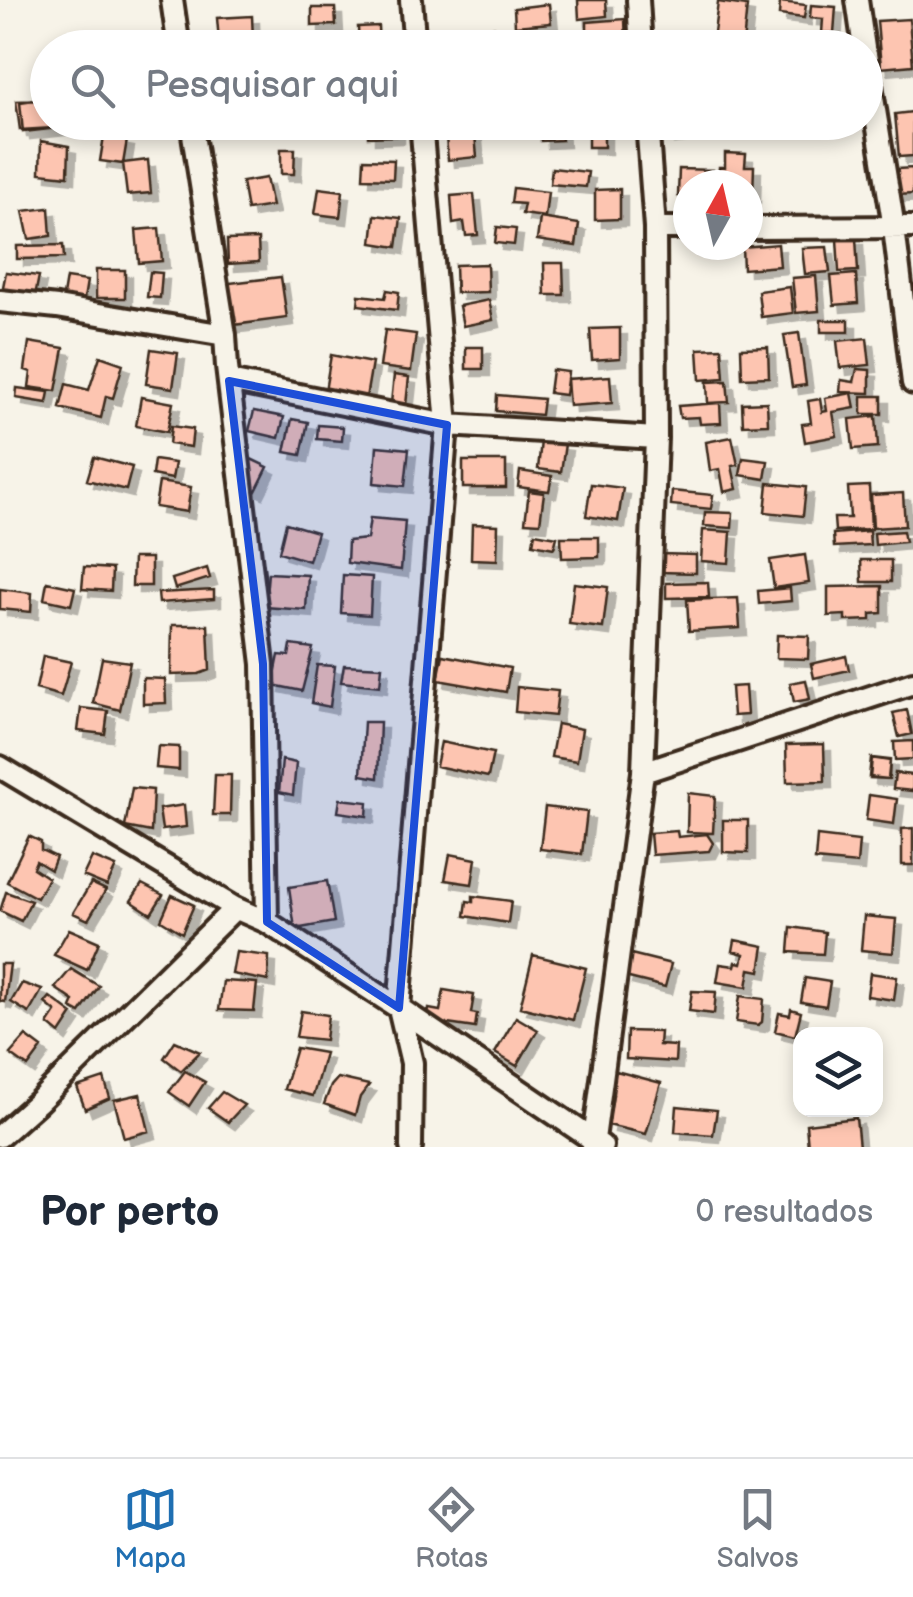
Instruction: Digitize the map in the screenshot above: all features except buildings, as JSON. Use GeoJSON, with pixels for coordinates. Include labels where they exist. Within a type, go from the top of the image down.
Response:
{"type":"FeatureCollection","features":[{"type":"Feature","properties":{"kind":"street"},"geometry":{"type":"LineString","coordinates":[[172,0],[176,30]]}},
{"type":"Feature","properties":{"kind":"street"},"geometry":{"type":"LineString","coordinates":[[411,0],[414,30]]}},
{"type":"Feature","properties":{"kind":"street"},"geometry":{"type":"LineString","coordinates":[[638,0],[640,30]]}},
{"type":"Feature","properties":{"kind":"street"},"geometry":{"type":"LineString","coordinates":[[857,0],[862,30]]}},
{"type":"Feature","properties":{"kind":"street"},"geometry":{"type":"LineString","coordinates":[[883,133],[904,228],[913,383]]}},
{"type":"Feature","properties":{"kind":"street"},"geometry":{"type":"LineString","coordinates":[[194,140],[225,335],[263,664],[267,922]]}},
{"type":"Feature","properties":{"kind":"street"},"geometry":{"type":"LineString","coordinates":[[411,1147],[412,1063],[399,1008],[447,425],[423,140]]}},
{"type":"Feature","properties":{"kind":"street"},"geometry":{"type":"LineString","coordinates":[[0,767],[235,908],[267,922],[597,1145],[643,772],[656,438],[655,228],[648,140]]}},
{"type":"Feature","properties":{"kind":"street"},"geometry":{"type":"LineString","coordinates":[[655,228],[673,228]]}},
{"type":"Feature","properties":{"kind":"street"},"geometry":{"type":"LineString","coordinates":[[763,228],[904,228]]}},
{"type":"Feature","properties":{"kind":"street"},"geometry":{"type":"LineString","coordinates":[[0,301],[225,335]]}},
{"type":"Feature","properties":{"kind":"street"},"geometry":{"type":"LineString","coordinates":[[229,381],[447,425],[656,438]]}},
{"type":"Feature","properties":{"kind":"street"},"geometry":{"type":"LineString","coordinates":[[643,772],[913,682]]}},
{"type":"Feature","properties":{"kind":"street"},"geometry":{"type":"LineString","coordinates":[[0,1136],[235,908]]}},
{"type":"Feature","properties":{"kind":"highlighted area"},"geometry":{"type":"Polygon","coordinates":[[[229,381],[447,425],[399,1008],[267,922],[263,664],[229,381]]]}}]}
